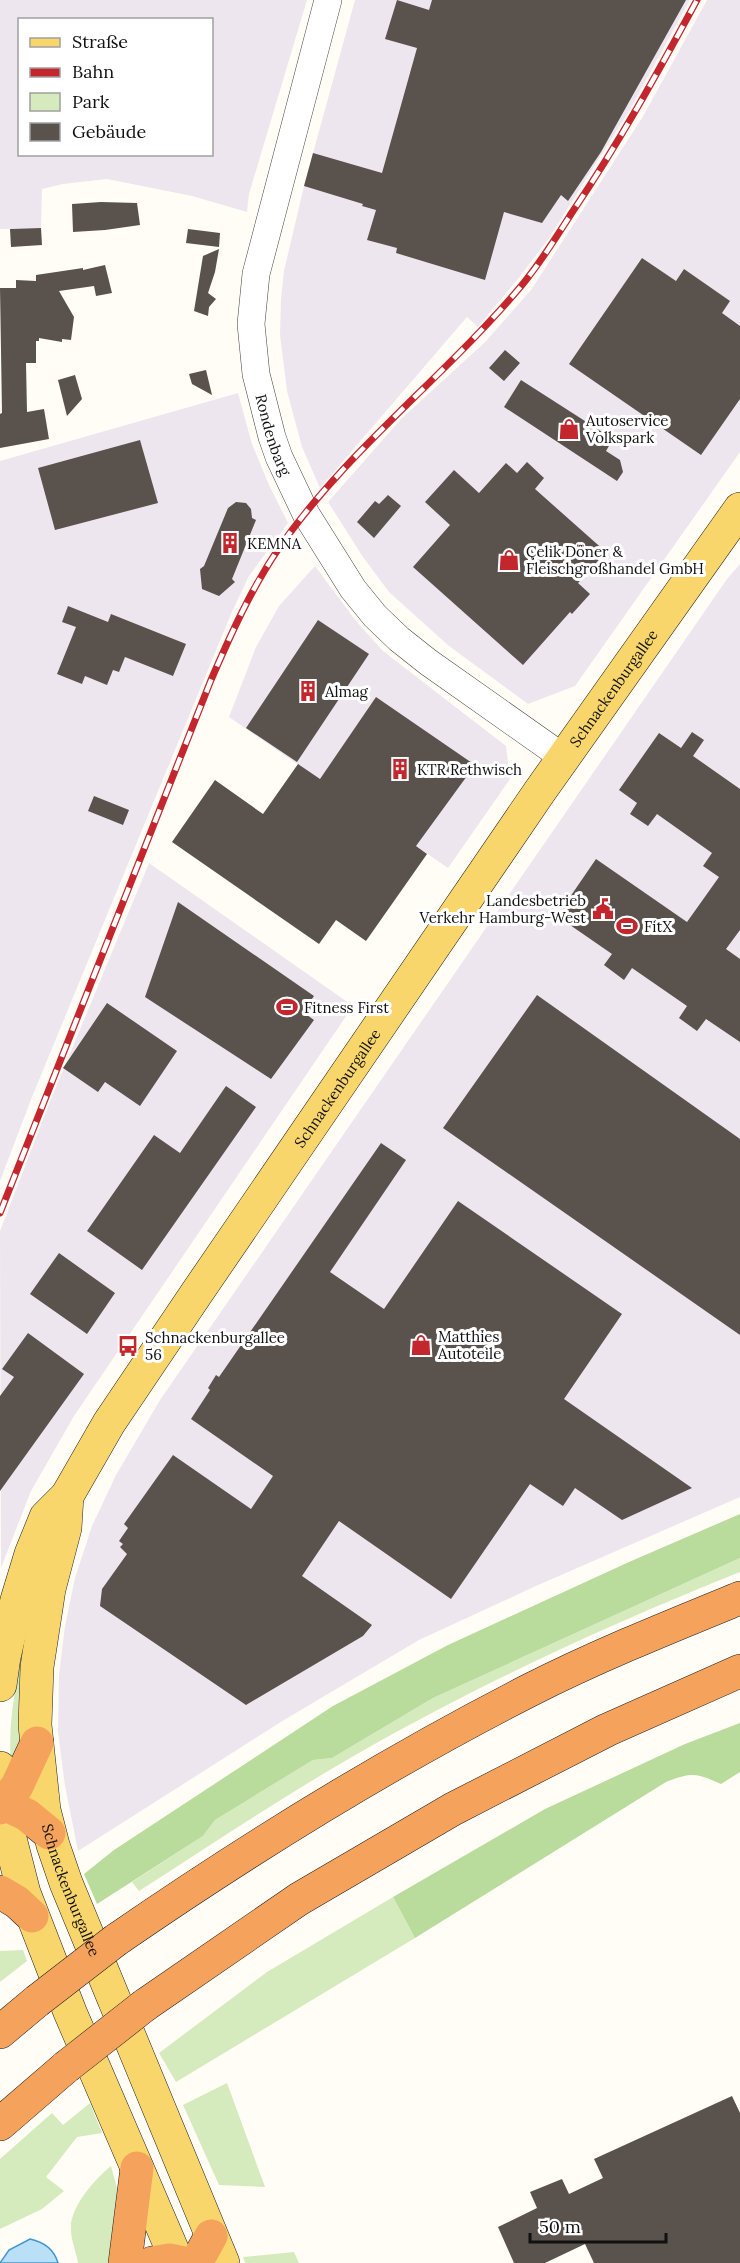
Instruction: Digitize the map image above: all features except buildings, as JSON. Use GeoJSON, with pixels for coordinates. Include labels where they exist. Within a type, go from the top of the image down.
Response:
{"type":"FeatureCollection","features":[{"type":"Feature","properties":{"kind":"highway"},"geometry":{"type":"LineString","coordinates":[[0,2031],[116,1940],[199,1883],[393,1764],[529,1691],[656,1632],[740,1598]]}},
{"type":"Feature","properties":{"kind":"highway"},"geometry":{"type":"LineString","coordinates":[[0,2124],[66,2067],[145,2005],[299,1899],[453,1809],[607,1730],[740,1671]]}},
{"type":"Feature","properties":{"kind":"highway"},"geometry":{"type":"LineString","coordinates":[[37,1743],[17,1786],[1,1805],[27,1815],[50,1833]]}},
{"type":"Feature","properties":{"kind":"highway"},"geometry":{"type":"LineString","coordinates":[[0,1892],[17,1902],[32,1916]]}},
{"type":"Feature","properties":{"kind":"highway"},"geometry":{"type":"LineString","coordinates":[[125,2263],[137,2168]]}},
{"type":"Feature","properties":{"kind":"main road","name":"Schnackenburgallee"},"geometry":{"type":"LineString","coordinates":[[0,1685],[17,1600],[31,1554],[46,1517],[67,1496],[109,1422],[564,758],[740,508]]}},
{"type":"Feature","properties":{"kind":"main road","name":"Schnackenburgallee"},"geometry":{"type":"LineString","coordinates":[[67,1496],[65,1528],[49,1589],[37,1666],[35,1725],[40,1778],[50,1833],[78,1913],[160,2109],[189,2259]]}},
{"type":"Feature","properties":{"kind":"main road","name":"Schnackenburgallee"},"geometry":{"type":"LineString","coordinates":[[0,1768],[1,1805],[32,1916],[70,2012],[137,2168],[189,2259]]}},
{"type":"Feature","properties":{"kind":"street","name":"Rondenbarg"},"geometry":{"type":"LineString","coordinates":[[328,0],[256,274],[251,324],[256,374],[272,437],[306,514],[353,589],[375,616],[428,662],[564,758]]}},
{"type":"Feature","properties":{"kind":"shaded area"},"geometry":{"type":"Polygon","coordinates":[[[0,0],[307,0],[249,194],[247,212],[192,196],[107,179],[42,189],[41,228],[0,229],[0,0]]]}},
{"type":"Feature","properties":{"kind":"shaded area"},"geometry":{"type":"Polygon","coordinates":[[[355,0],[690,0],[629,111],[549,238],[518,279],[478,327],[467,317],[320,488],[302,447],[287,391],[280,335],[281,299],[284,271],[304,186],[355,0]]]}},
{"type":"Feature","properties":{"kind":"shaded area"},"geometry":{"type":"Polygon","coordinates":[[[707,0],[740,0],[740,452],[575,686],[528,704],[449,646],[389,592],[363,557],[328,502],[401,419],[485,342],[531,290],[642,118],[707,0]]]}},
{"type":"Feature","properties":{"kind":"shaded area"},"geometry":{"type":"Polygon","coordinates":[[[238,393],[252,444],[288,523],[249,576],[231,614],[32,1097],[0,1181],[0,461],[238,393]]]}},
{"type":"Feature","properties":{"kind":"shaded area"},"geometry":{"type":"Polygon","coordinates":[[[740,564],[740,1497],[419,1640],[284,1720],[78,1851],[65,1786],[58,1732],[59,1675],[65,1626],[75,1578],[92,1526],[116,1475],[160,1400],[727,579],[740,564]]]}},
{"type":"Feature","properties":{"kind":"shaded area"},"geometry":{"type":"Polygon","coordinates":[[[315,566],[356,621],[383,651],[506,746],[510,779],[448,868],[229,717],[256,647],[279,606],[315,566]]]}},
{"type":"Feature","properties":{"kind":"shaded area"},"geometry":{"type":"Polygon","coordinates":[[[149,863],[353,1006],[74,1416],[31,1491],[1,1568],[0,1231],[49,1104],[149,863]]]}},
{"type":"Feature","properties":{"kind":"green space"},"geometry":{"type":"Polygon","coordinates":[[[740,1514],[740,1558],[433,1698],[332,1758],[313,1760],[215,1820],[203,1836],[97,1904],[84,1874],[114,1850],[333,1706],[448,1645],[740,1514]]]}},
{"type":"Feature","properties":{"kind":"green space"},"geometry":{"type":"Polygon","coordinates":[[[740,1558],[740,1572],[633,1616],[476,1690],[323,1774],[139,1891],[132,1882],[203,1836],[215,1820],[313,1760],[332,1758],[433,1698],[740,1558]]]}},
{"type":"Feature","properties":{"kind":"green space"},"geometry":{"type":"Polygon","coordinates":[[[30,1616],[25,1725],[12,1772],[10,1733],[12,1713],[30,1616]]]}},
{"type":"Feature","properties":{"kind":"green space"},"geometry":{"type":"Polygon","coordinates":[[[740,1723],[740,1772],[721,1784],[694,1775],[666,1782],[415,1938],[393,1897],[545,1809],[685,1744],[740,1723]]]}},
{"type":"Feature","properties":{"kind":"green space"},"geometry":{"type":"Polygon","coordinates":[[[393,1897],[415,1938],[176,2082],[159,2053],[267,1972],[393,1897]]]}},
{"type":"Feature","properties":{"kind":"green space"},"geometry":{"type":"Polygon","coordinates":[[[23,1950],[27,1961],[0,1982],[0,1951],[23,1950]]]}},
{"type":"Feature","properties":{"kind":"green space"},"geometry":{"type":"Polygon","coordinates":[[[227,2083],[265,2187],[219,2185],[183,2105],[227,2083]]]}},
{"type":"Feature","properties":{"kind":"green space"},"geometry":{"type":"Polygon","coordinates":[[[90,2103],[102,2133],[77,2137],[46,2177],[64,2191],[42,2209],[0,2229],[0,2159],[52,2113],[63,2125],[90,2103]]]}},
{"type":"Feature","properties":{"kind":"green space"},"geometry":{"type":"Polygon","coordinates":[[[111,2166],[118,2192],[116,2263],[78,2263],[71,2234],[71,2221],[84,2195],[111,2166]]]}},
{"type":"Feature","properties":{"kind":"green space"},"geometry":{"type":"Polygon","coordinates":[[[294,2252],[299,2263],[245,2263],[243,2257],[294,2252]]]}},
{"type":"Feature","properties":{"kind":"water"},"geometry":{"type":"Polygon","coordinates":[[[30,2239],[48,2247],[58,2263],[0,2263],[9,2250],[30,2239]]]}},
{"type":"Feature","properties":{"kind":"railway"},"geometry":{"type":"LineString","coordinates":[[0,1213],[211,680],[259,579],[306,512],[335,478],[492,319],[529,276],[549,249],[606,159],[697,0]]}},
{"type":"Feature","properties":{"kind":"place","name":"Autoservice Volkspark"},"geometry":{"type":"Point","coordinates":[569,429]}},
{"type":"Feature","properties":{"kind":"place","name":"KEMNA"},"geometry":{"type":"Point","coordinates":[230,543]}},
{"type":"Feature","properties":{"kind":"place","name":"Çelik Döner & Fleischgroßhandel GmbH"},"geometry":{"type":"Point","coordinates":[509,560]}},
{"type":"Feature","properties":{"kind":"place","name":"Almag"},"geometry":{"type":"Point","coordinates":[308,691]}},
{"type":"Feature","properties":{"kind":"place","name":"KTR Rethwisch"},"geometry":{"type":"Point","coordinates":[400,769]}},
{"type":"Feature","properties":{"kind":"place","name":"Landesbetrieb Verkehr Hamburg-West"},"geometry":{"type":"Point","coordinates":[603,909]}},
{"type":"Feature","properties":{"kind":"place","name":"FitX"},"geometry":{"type":"Point","coordinates":[627,926]}},
{"type":"Feature","properties":{"kind":"place","name":"Fitness First"},"geometry":{"type":"Point","coordinates":[287,1007]}},
{"type":"Feature","properties":{"kind":"place","name":"Matthies Autoteile"},"geometry":{"type":"Point","coordinates":[421,1345]}},
{"type":"Feature","properties":{"kind":"place","name":"Schnackenburgallee 56"},"geometry":{"type":"Point","coordinates":[128,1346]}}]}
